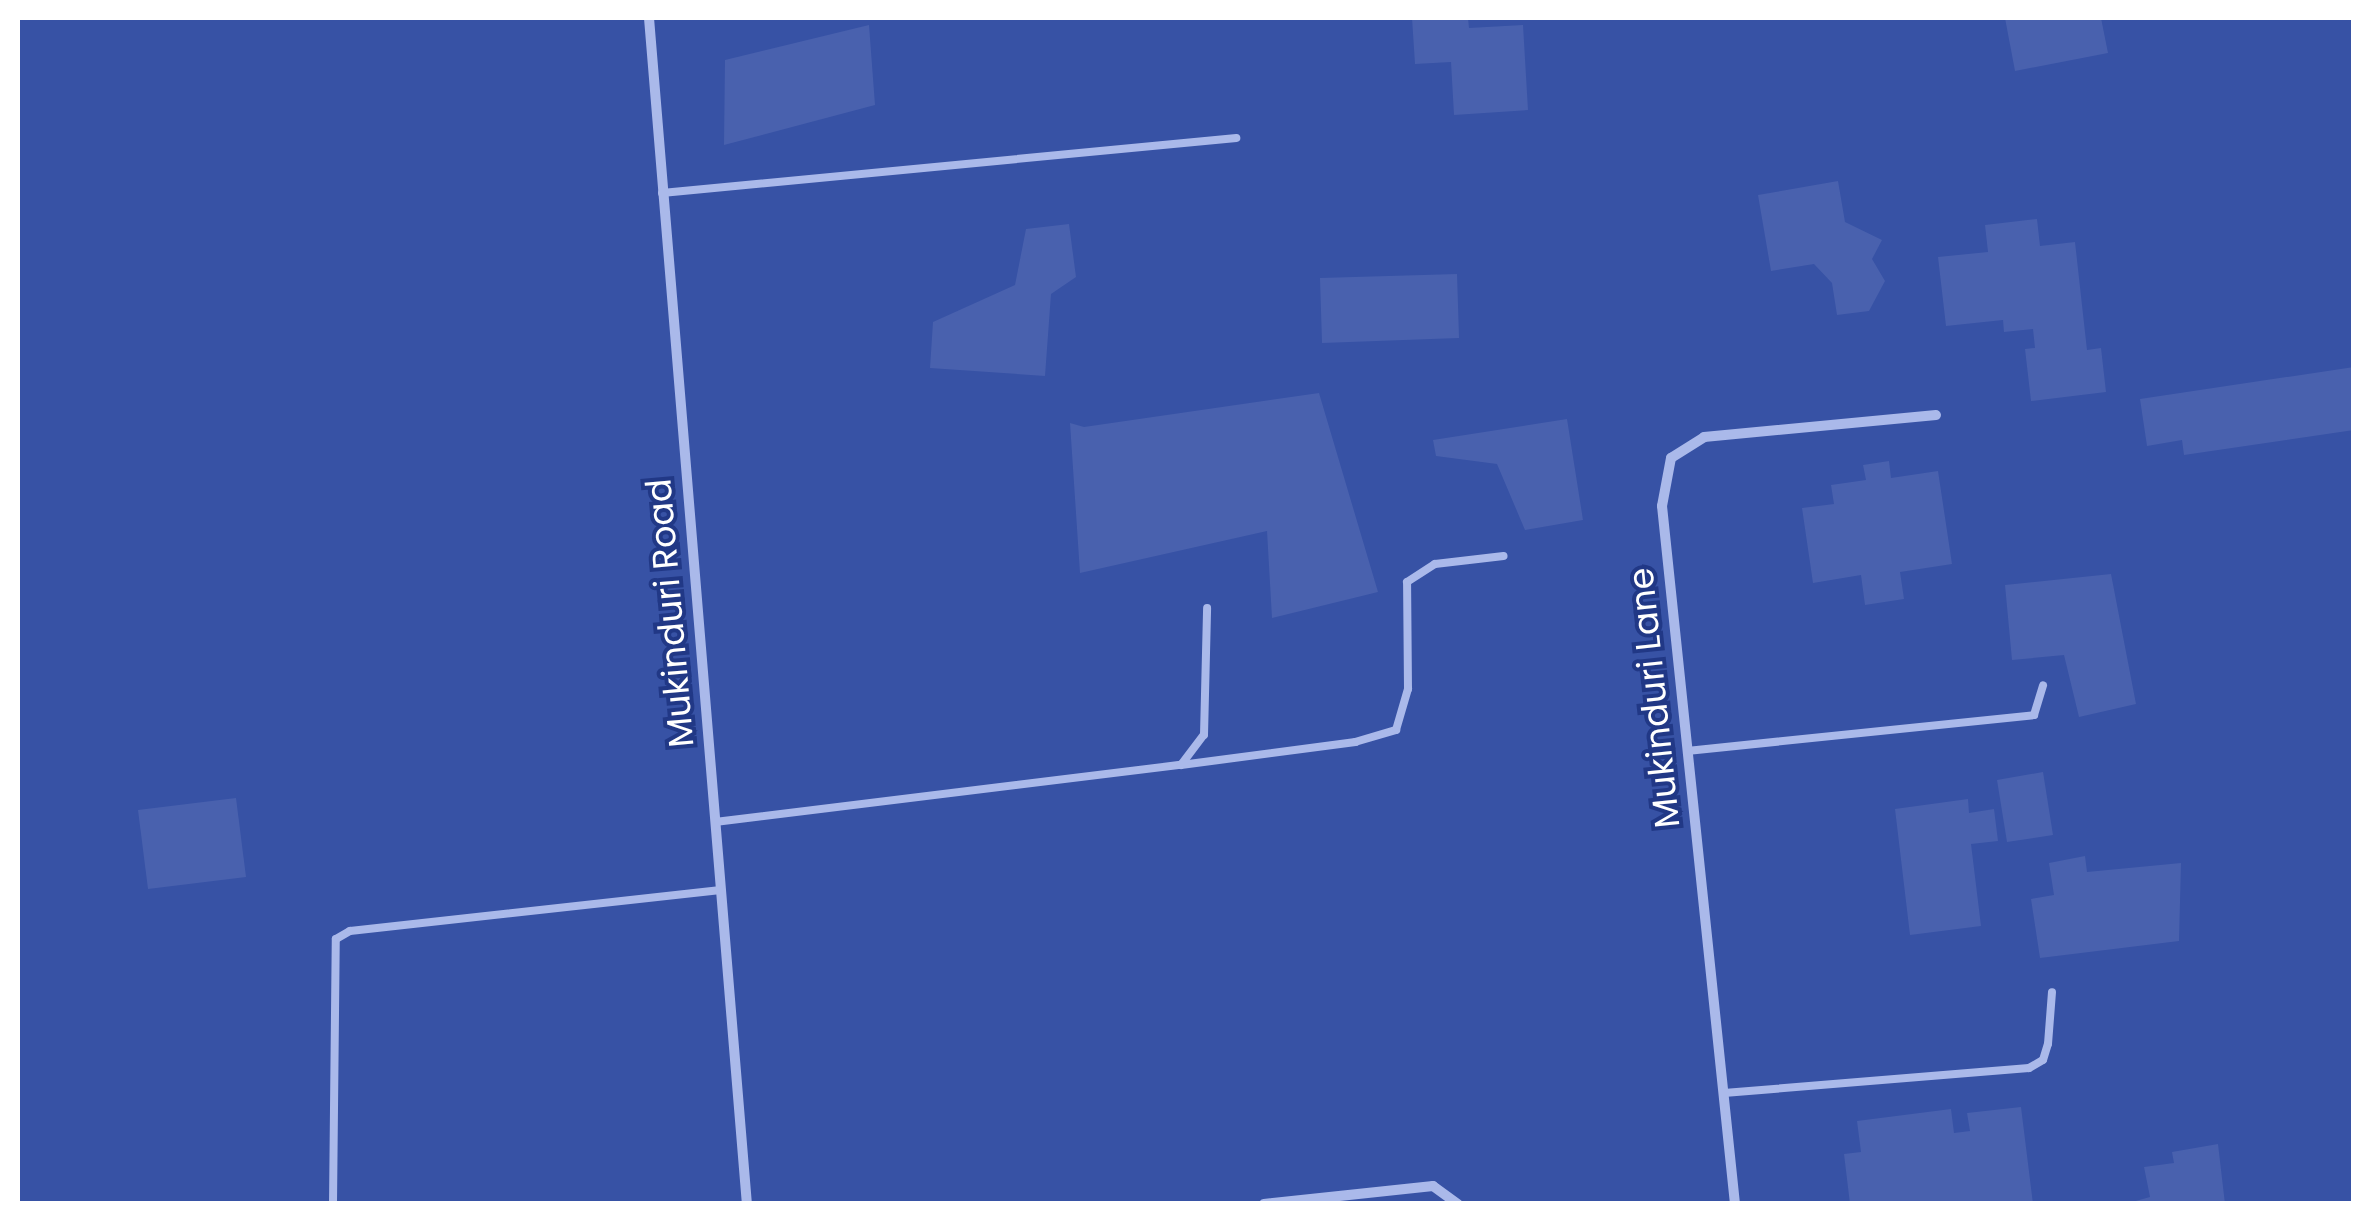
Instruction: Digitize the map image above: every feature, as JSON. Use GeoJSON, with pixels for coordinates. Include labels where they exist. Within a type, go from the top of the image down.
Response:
{"type":"FeatureCollection","features":[{"type":"Feature","properties":{"kind":"street","name":"Mukinduri Road"},"geometry":{"type":"LineString","coordinates":[[649,18],[747,1204]]}},
{"type":"Feature","properties":{"kind":"street","name":"Mukinduri Lane"},"geometry":{"type":"LineString","coordinates":[[1735,1204],[1662,506],[1671,458],[1704,437],[1936,415]]}},
{"type":"Feature","properties":{"kind":"street"},"geometry":{"type":"LineString","coordinates":[[1264,1204],[1432,1186],[1458,1204]]}},
{"type":"Feature","properties":{"kind":"lane"},"geometry":{"type":"LineString","coordinates":[[662,193],[1236,138]]}},
{"type":"Feature","properties":{"kind":"lane"},"geometry":{"type":"LineString","coordinates":[[715,822],[1355,742],[1396,730],[1408,689],[1407,582],[1435,564],[1504,556]]}},
{"type":"Feature","properties":{"kind":"lane"},"geometry":{"type":"LineString","coordinates":[[1181,765],[1204,735],[1207,608]]}},
{"type":"Feature","properties":{"kind":"lane"},"geometry":{"type":"LineString","coordinates":[[1687,752],[2034,714],[2043,685]]}},
{"type":"Feature","properties":{"kind":"lane"},"geometry":{"type":"LineString","coordinates":[[333,1204],[336,939],[350,931],[721,890]]}},
{"type":"Feature","properties":{"kind":"lane"},"geometry":{"type":"LineString","coordinates":[[1724,1093],[2029,1068],[2043,1060],[2048,1044],[2052,992]]}},
{"type":"Feature","properties":{"kind":"shaded area"},"geometry":{"type":"Polygon","coordinates":[[[18,18],[2353,18],[2353,1203],[18,1203],[18,18]]]}},
{"type":"Feature","properties":{"kind":"building"},"geometry":{"type":"Polygon","coordinates":[[[1412,18],[1468,18],[1469,28],[1523,25],[1528,110],[1454,115],[1451,62],[1415,64],[1412,18]]]}},
{"type":"Feature","properties":{"kind":"building"},"geometry":{"type":"Polygon","coordinates":[[[2005,18],[2101,18],[2108,53],[2015,71],[2005,18]]]}},
{"type":"Feature","properties":{"kind":"building"},"geometry":{"type":"Polygon","coordinates":[[[869,25],[875,105],[724,145],[725,60],[869,25]]]}},
{"type":"Feature","properties":{"kind":"building"},"geometry":{"type":"Polygon","coordinates":[[[1838,181],[1845,222],[1882,240],[1872,259],[1885,281],[1869,311],[1837,315],[1832,283],[1814,264],[1771,271],[1758,195],[1838,181]]]}},
{"type":"Feature","properties":{"kind":"building"},"geometry":{"type":"Polygon","coordinates":[[[2037,219],[2040,246],[2075,242],[2087,350],[2101,348],[2106,392],[2031,401],[2025,349],[2035,348],[2033,329],[2004,332],[2003,320],[1946,326],[1938,257],[1988,252],[1985,225],[2037,219]]]}},
{"type":"Feature","properties":{"kind":"building"},"geometry":{"type":"Polygon","coordinates":[[[1069,224],[1076,277],[1051,294],[1045,376],[930,368],[933,322],[1015,285],[1026,229],[1069,224]]]}},
{"type":"Feature","properties":{"kind":"building"},"geometry":{"type":"Polygon","coordinates":[[[1457,274],[1459,338],[1322,343],[1320,278],[1457,274]]]}},
{"type":"Feature","properties":{"kind":"building"},"geometry":{"type":"Polygon","coordinates":[[[2354,367],[2354,430],[2184,455],[2182,440],[2147,446],[2140,399],[2354,367]]]}},
{"type":"Feature","properties":{"kind":"building"},"geometry":{"type":"Polygon","coordinates":[[[1319,393],[1378,592],[1272,618],[1267,531],[1080,573],[1070,423],[1084,427],[1319,393]]]}},
{"type":"Feature","properties":{"kind":"building"},"geometry":{"type":"Polygon","coordinates":[[[1567,419],[1583,520],[1525,530],[1497,464],[1436,456],[1433,440],[1567,419]]]}},
{"type":"Feature","properties":{"kind":"building"},"geometry":{"type":"Polygon","coordinates":[[[1889,461],[1891,478],[1938,471],[1952,564],[1900,572],[1904,599],[1865,605],[1861,575],[1813,583],[1802,508],[1834,504],[1831,485],[1866,480],[1863,465],[1889,461]]]}},
{"type":"Feature","properties":{"kind":"building"},"geometry":{"type":"Polygon","coordinates":[[[2111,574],[2136,704],[2079,717],[2064,655],[2012,660],[2005,585],[2111,574]]]}},
{"type":"Feature","properties":{"kind":"building"},"geometry":{"type":"Polygon","coordinates":[[[2043,772],[2053,835],[2007,842],[1997,780],[2043,772]]]}},
{"type":"Feature","properties":{"kind":"building"},"geometry":{"type":"Polygon","coordinates":[[[236,798],[246,877],[148,889],[138,810],[236,798]]]}},
{"type":"Feature","properties":{"kind":"building"},"geometry":{"type":"Polygon","coordinates":[[[1968,799],[1969,813],[1994,809],[1998,841],[1971,844],[1981,926],[1910,935],[1895,809],[1968,799]]]}},
{"type":"Feature","properties":{"kind":"building"},"geometry":{"type":"Polygon","coordinates":[[[2085,856],[2087,872],[2181,863],[2179,941],[2040,958],[2031,899],[2054,895],[2049,863],[2085,856]]]}},
{"type":"Feature","properties":{"kind":"building"},"geometry":{"type":"Polygon","coordinates":[[[2021,1107],[2033,1204],[1850,1204],[1844,1154],[1861,1152],[1857,1121],[1951,1109],[1954,1133],[1970,1131],[1967,1113],[2021,1107]]]}},
{"type":"Feature","properties":{"kind":"building"},"geometry":{"type":"Polygon","coordinates":[[[2218,1144],[2225,1204],[2125,1204],[2150,1197],[2144,1167],[2174,1163],[2172,1152],[2218,1144]]]}}]}
